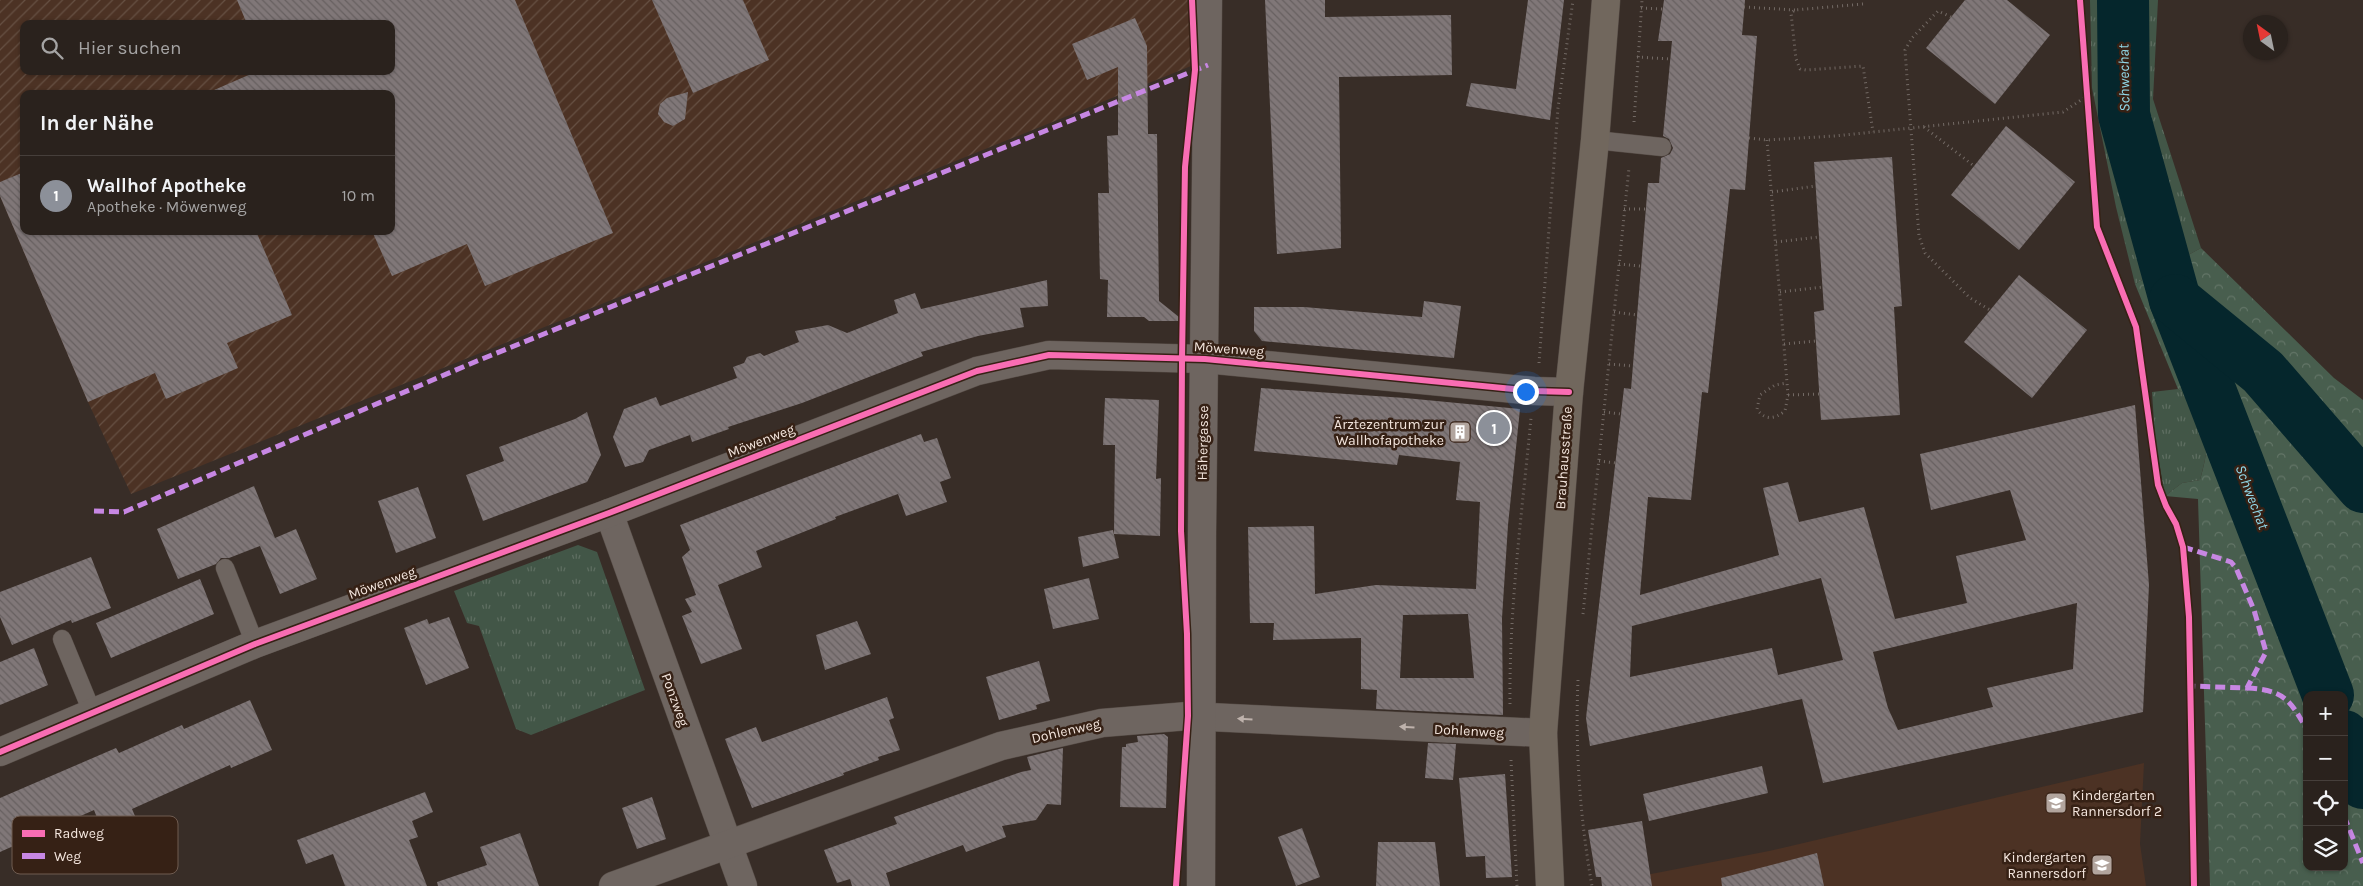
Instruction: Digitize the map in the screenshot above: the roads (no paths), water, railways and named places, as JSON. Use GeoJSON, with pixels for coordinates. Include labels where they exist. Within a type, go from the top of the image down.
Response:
{"type":"FeatureCollection","features":[{"type":"Feature","properties":{"kind":"main road","name":"Brauhausstraße"},"geometry":{"type":"LineString","coordinates":[[1550,886],[1543,733],[1569,392],[1595,140],[1606,0]]}},
{"type":"Feature","properties":{"kind":"street","name":"Hähergasse"},"geometry":{"type":"LineString","coordinates":[[1200,886],[1208,0]]}},
{"type":"Feature","properties":{"kind":"street","name":"Möwenweg"},"geometry":{"type":"LineString","coordinates":[[0,752],[255,644],[609,513],[977,371],[1049,355],[1204,359],[1534,391],[1569,392]]}},
{"type":"Feature","properties":{"kind":"street","name":"Ponzweg"},"geometry":{"type":"LineString","coordinates":[[609,513],[727,845],[744,886]]}},
{"type":"Feature","properties":{"kind":"street","name":"Dohlenweg"},"geometry":{"type":"LineString","coordinates":[[613,886],[1001,746],[1102,723],[1188,716],[1510,733],[1543,733]]}},
{"type":"Feature","properties":{"kind":"lane"},"geometry":{"type":"LineString","coordinates":[[1595,140],[1662,147]]}},
{"type":"Feature","properties":{"kind":"lane"},"geometry":{"type":"LineString","coordinates":[[225,568],[255,644]]}},
{"type":"Feature","properties":{"kind":"lane"},"geometry":{"type":"LineString","coordinates":[[62,638],[92,712]]}},
{"type":"Feature","properties":{"kind":"waterway","name":"Schwechat"},"geometry":{"type":"LineString","coordinates":[[2123,0],[2124,115],[2175,300],[2326,691]]}},
{"type":"Feature","properties":{"kind":"waterway","name":"Schwechat"},"geometry":{"type":"LineString","coordinates":[[2175,300],[2263,372],[2363,487]]}},
{"type":"Feature","properties":{"kind":"waterway","name":"Schwechat"},"geometry":{"type":"LineString","coordinates":[[2348,746],[2363,783]]}},
{"type":"Feature","properties":{"kind":"place","name":"Wallhof Apotheke"},"geometry":{"type":"Point","coordinates":[1494,428]}},
{"type":"Feature","properties":{"kind":"place","name":"Ärztezentrum zur Wallhofapotheke"},"geometry":{"type":"Point","coordinates":[1460,432]}},
{"type":"Feature","properties":{"kind":"place","name":"Kindergarten Rannersdorf 2"},"geometry":{"type":"Point","coordinates":[2056,803]}},
{"type":"Feature","properties":{"kind":"place","name":"Kindergarten Rannersdorf"},"geometry":{"type":"Point","coordinates":[2102,865]}}]}
